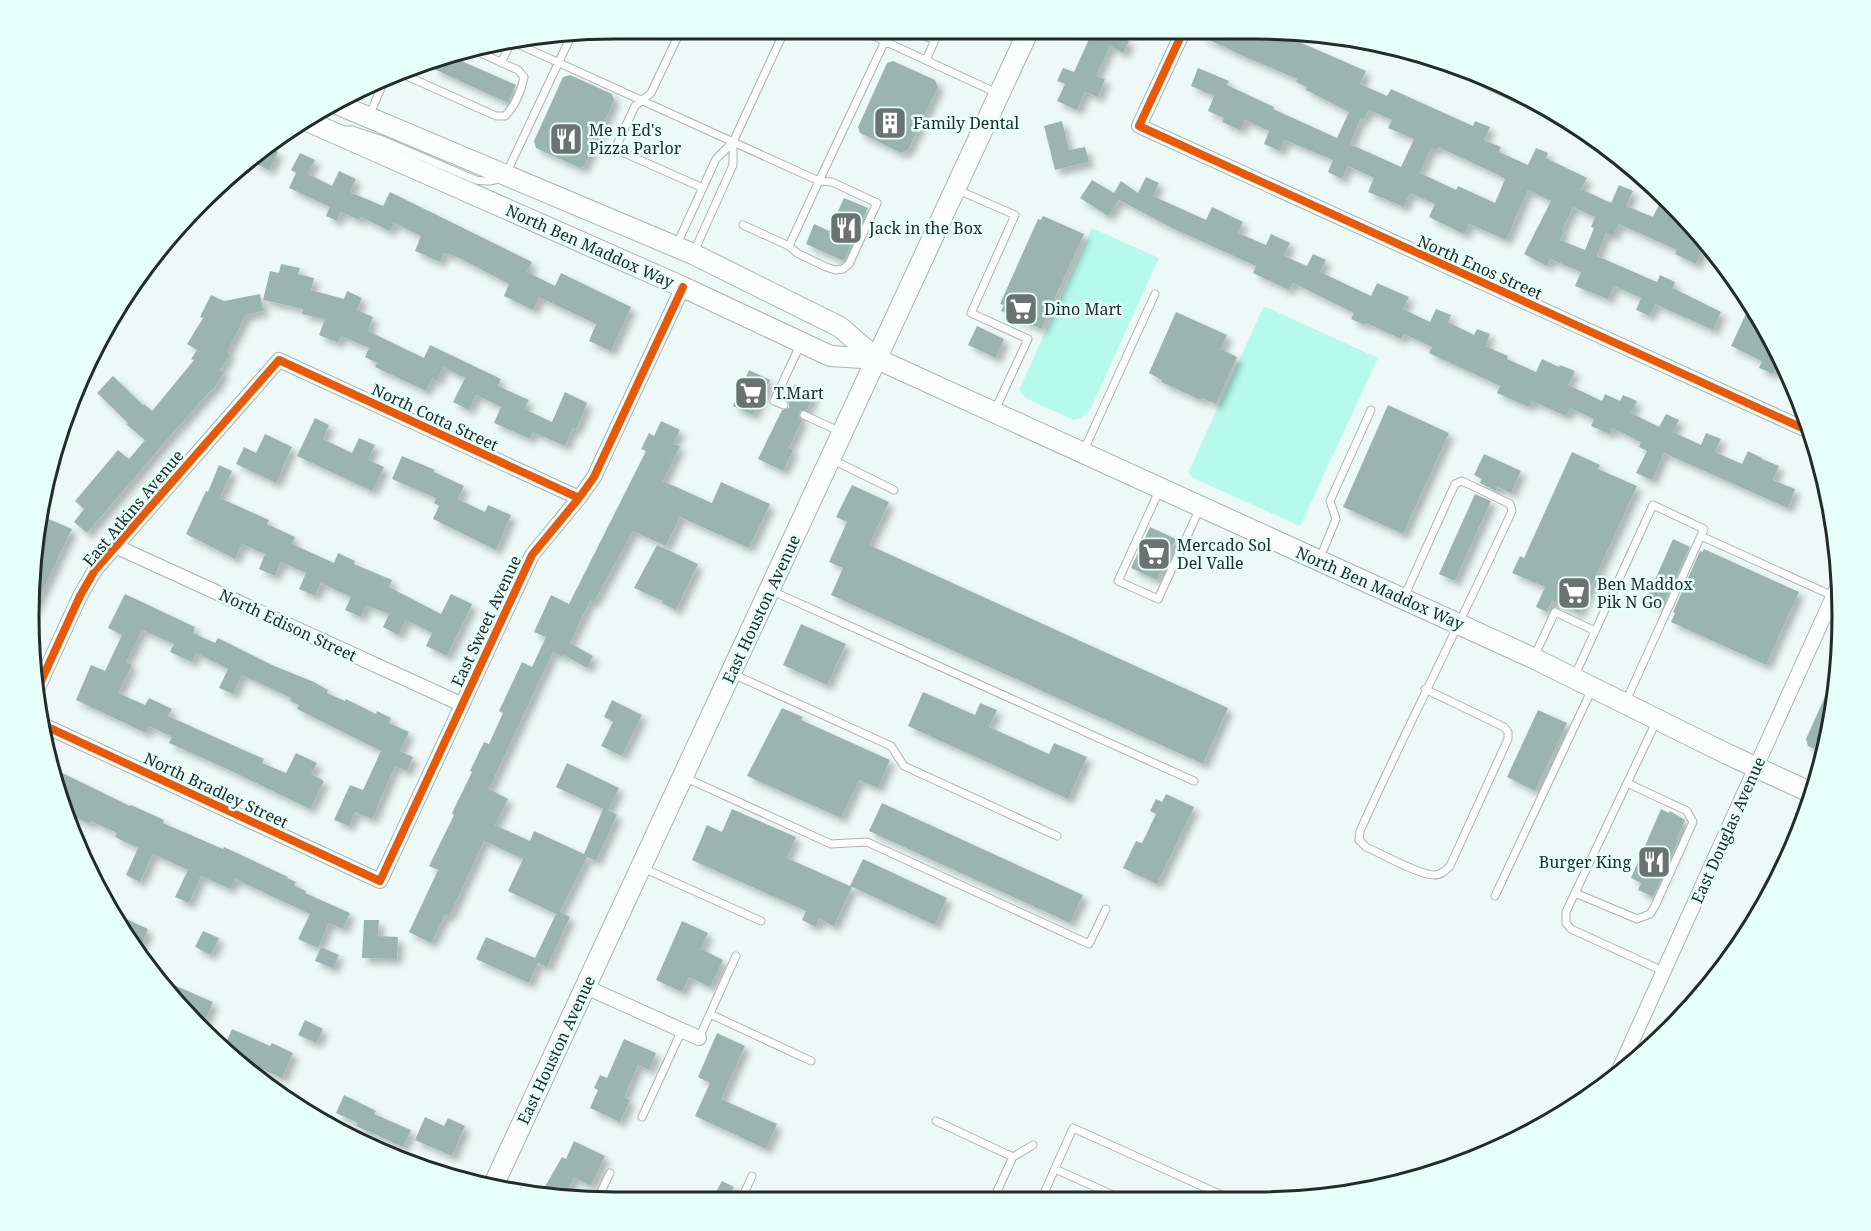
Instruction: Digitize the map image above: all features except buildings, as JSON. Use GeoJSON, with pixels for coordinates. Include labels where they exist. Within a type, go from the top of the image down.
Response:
{"type":"FeatureCollection","features":[{"type":"Feature","properties":{"kind":"main road","name":"East Houston Avenue"},"geometry":{"type":"LineString","coordinates":[[496,1179],[1025,39]]}},
{"type":"Feature","properties":{"kind":"main road","name":"North Ben Maddox Way"},"geometry":{"type":"LineString","coordinates":[[344,107],[685,250],[840,327],[877,359],[1533,658],[1804,790]]}},
{"type":"Feature","properties":{"kind":"main road","name":"North Ben Maddox Way"},"geometry":{"type":"LineString","coordinates":[[314,124],[831,356],[877,359]]}},
{"type":"Feature","properties":{"kind":"street","name":"North Enos Street"},"geometry":{"type":"LineString","coordinates":[[1180,39],[1139,126],[1800,427]]}},
{"type":"Feature","properties":{"kind":"street","name":"East Sweet Avenue"},"geometry":{"type":"LineString","coordinates":[[380,880],[532,555],[594,477],[683,288]]}},
{"type":"Feature","properties":{"kind":"street","name":"North Cotta Street"},"geometry":{"type":"LineString","coordinates":[[279,360],[579,498]]}},
{"type":"Feature","properties":{"kind":"street","name":"East Atkins Avenue"},"geometry":{"type":"LineString","coordinates":[[43,678],[80,596],[95,570],[279,360]]}},
{"type":"Feature","properties":{"kind":"street","name":"North Edison Street"},"geometry":{"type":"LineString","coordinates":[[116,546],[461,704]]}},
{"type":"Feature","properties":{"kind":"street","name":"East Douglas Avenue"},"geometry":{"type":"LineString","coordinates":[[1624,1059],[1832,599]]}},
{"type":"Feature","properties":{"kind":"street","name":"North Bradley Street"},"geometry":{"type":"LineString","coordinates":[[50,728],[380,880]]}},
{"type":"Feature","properties":{"kind":"street"},"geometry":{"type":"LineString","coordinates":[[586,987],[699,1038]]}},
{"type":"Feature","properties":{"kind":"lane"},"geometry":{"type":"LineString","coordinates":[[677,39],[651,93],[635,106],[615,148],[703,188]]}},
{"type":"Feature","properties":{"kind":"lane"},"geometry":{"type":"LineString","coordinates":[[685,250],[703,188],[717,159],[733,142],[781,39]]}},
{"type":"Feature","properties":{"kind":"lane"},"geometry":{"type":"LineString","coordinates":[[880,39],[1000,94]]}},
{"type":"Feature","properties":{"kind":"lane"},"geometry":{"type":"LineString","coordinates":[[926,60],[935,40],[932,39]]}},
{"type":"Feature","properties":{"kind":"lane"},"geometry":{"type":"LineString","coordinates":[[327,130],[352,130],[380,139],[476,180],[488,182],[499,179],[506,174],[569,41]]}},
{"type":"Feature","properties":{"kind":"lane"},"geometry":{"type":"LineString","coordinates":[[789,246],[885,41]]}},
{"type":"Feature","properties":{"kind":"lane"},"geometry":{"type":"LineString","coordinates":[[526,46],[819,181],[832,182],[877,203],[849,264],[843,269],[835,270],[826,267],[797,253],[789,246],[743,225]]}},
{"type":"Feature","properties":{"kind":"lane"},"geometry":{"type":"LineString","coordinates":[[501,63],[508,49]]}},
{"type":"Feature","properties":{"kind":"lane"},"geometry":{"type":"LineString","coordinates":[[410,77],[496,116],[505,116],[511,109],[524,77],[518,70],[484,55]]}},
{"type":"Feature","properties":{"kind":"lane"},"geometry":{"type":"LineString","coordinates":[[369,117],[381,89]]}},
{"type":"Feature","properties":{"kind":"lane"},"geometry":{"type":"LineString","coordinates":[[685,250],[733,165],[733,142]]}},
{"type":"Feature","properties":{"kind":"lane"},"geometry":{"type":"LineString","coordinates":[[956,188],[1015,215],[971,313],[1028,339],[994,412]]}},
{"type":"Feature","properties":{"kind":"lane"},"geometry":{"type":"LineString","coordinates":[[1083,453],[1155,294]]}},
{"type":"Feature","properties":{"kind":"lane"},"geometry":{"type":"LineString","coordinates":[[784,405],[774,400],[801,342]]}},
{"type":"Feature","properties":{"kind":"lane"},"geometry":{"type":"LineString","coordinates":[[1319,561],[1336,519],[1330,501],[1371,410]]}},
{"type":"Feature","properties":{"kind":"lane"},"geometry":{"type":"LineString","coordinates":[[804,415],[843,433]]}},
{"type":"Feature","properties":{"kind":"lane"},"geometry":{"type":"LineString","coordinates":[[831,459],[894,489]]}},
{"type":"Feature","properties":{"kind":"lane"},"geometry":{"type":"LineString","coordinates":[[1403,599],[1455,484],[1462,481],[1510,504],[1512,511],[1459,625],[1425,689],[1359,831],[1359,840],[1366,847],[1425,873],[1437,875],[1445,871],[1508,739],[1508,732],[1504,726],[1425,689]]}},
{"type":"Feature","properties":{"kind":"lane"},"geometry":{"type":"LineString","coordinates":[[1161,489],[1118,581],[1158,599],[1200,507]]}},
{"type":"Feature","properties":{"kind":"lane"},"geometry":{"type":"LineString","coordinates":[[1574,678],[1653,506],[1704,529],[1625,702]]}},
{"type":"Feature","properties":{"kind":"lane"},"geometry":{"type":"LineString","coordinates":[[1701,537],[1831,595]]}},
{"type":"Feature","properties":{"kind":"lane"},"geometry":{"type":"LineString","coordinates":[[770,590],[1194,781]]}},
{"type":"Feature","properties":{"kind":"lane"},"geometry":{"type":"LineString","coordinates":[[1533,658],[1555,612],[1595,631]]}},
{"type":"Feature","properties":{"kind":"lane"},"geometry":{"type":"LineString","coordinates":[[731,673],[891,746],[904,766],[1057,836]]}},
{"type":"Feature","properties":{"kind":"lane"},"geometry":{"type":"LineString","coordinates":[[1495,896],[1593,687]]}},
{"type":"Feature","properties":{"kind":"lane"},"geometry":{"type":"LineString","coordinates":[[1657,719],[1566,912],[1566,923],[1571,929],[1663,971]]}},
{"type":"Feature","properties":{"kind":"lane"},"geometry":{"type":"LineString","coordinates":[[683,777],[831,843],[867,842],[1089,944],[1106,909]]}},
{"type":"Feature","properties":{"kind":"lane"},"geometry":{"type":"LineString","coordinates":[[1575,893],[1637,920],[1650,914],[1655,906],[1693,822],[1687,811],[1627,783]]}},
{"type":"Feature","properties":{"kind":"lane"},"geometry":{"type":"LineString","coordinates":[[641,867],[761,921]]}},
{"type":"Feature","properties":{"kind":"lane"},"geometry":{"type":"LineString","coordinates":[[699,1038],[736,956]]}},
{"type":"Feature","properties":{"kind":"lane"},"geometry":{"type":"LineString","coordinates":[[710,1014],[811,1061]]}},
{"type":"Feature","properties":{"kind":"lane"},"geometry":{"type":"LineString","coordinates":[[642,1117],[682,1030]]}},
{"type":"Feature","properties":{"kind":"lane"},"geometry":{"type":"LineString","coordinates":[[1629,1047],[1635,1050]]}},
{"type":"Feature","properties":{"kind":"lane"},"geometry":{"type":"LineString","coordinates":[[936,1121],[1013,1157]]}},
{"type":"Feature","properties":{"kind":"lane"},"geometry":{"type":"LineString","coordinates":[[1045,1192],[1073,1128],[1215,1192]]}},
{"type":"Feature","properties":{"kind":"lane"},"geometry":{"type":"LineString","coordinates":[[997,1192],[1013,1157],[1033,1145]]}},
{"type":"Feature","properties":{"kind":"lane"},"geometry":{"type":"LineString","coordinates":[[1055,1169],[1106,1192]]}},
{"type":"Feature","properties":{"kind":"lane"},"geometry":{"type":"LineString","coordinates":[[601,1192],[610,1173]]}},
{"type":"Feature","properties":{"kind":"lane"},"geometry":{"type":"LineString","coordinates":[[745,1192],[752,1176]]}},
{"type":"Feature","properties":{"kind":"green space"},"geometry":{"type":"Polygon","coordinates":[[[1092,228],[1159,258],[1090,410],[1081,418],[1073,420],[1028,399],[1021,394],[1020,388],[1092,228]]]}},
{"type":"Feature","properties":{"kind":"green space"},"geometry":{"type":"Polygon","coordinates":[[[1264,306],[1378,358],[1300,526],[1193,478],[1188,473],[1264,306]]]}},
{"type":"Feature","properties":{"kind":"cycle path"},"geometry":{"type":"LineString","coordinates":[[1180,39],[1139,126],[1800,427]]}},
{"type":"Feature","properties":{"kind":"cycle path"},"geometry":{"type":"LineString","coordinates":[[50,728],[380,881],[532,555],[594,477],[683,287]]}},
{"type":"Feature","properties":{"kind":"cycle path"},"geometry":{"type":"LineString","coordinates":[[43,678],[80,596],[95,570],[279,360],[579,498]]}},
{"type":"Feature","properties":{"kind":"place","name":"Family Dental"},"geometry":{"type":"Point","coordinates":[890,123]}},
{"type":"Feature","properties":{"kind":"place","name":"Me n Ed's Pizza Parlor"},"geometry":{"type":"Point","coordinates":[566,139]}},
{"type":"Feature","properties":{"kind":"place","name":"Jack in the Box"},"geometry":{"type":"Point","coordinates":[846,228]}},
{"type":"Feature","properties":{"kind":"place","name":"Dino Mart"},"geometry":{"type":"Point","coordinates":[1021,309]}},
{"type":"Feature","properties":{"kind":"place","name":"T.Mart"},"geometry":{"type":"Point","coordinates":[751,393]}},
{"type":"Feature","properties":{"kind":"place","name":"Mercado Sol Del Valle"},"geometry":{"type":"Point","coordinates":[1154,554]}},
{"type":"Feature","properties":{"kind":"place","name":"Ben Maddox Pik N Go"},"geometry":{"type":"Point","coordinates":[1574,593]}},
{"type":"Feature","properties":{"kind":"place","name":"Burger King"},"geometry":{"type":"Point","coordinates":[1654,862]}}]}
